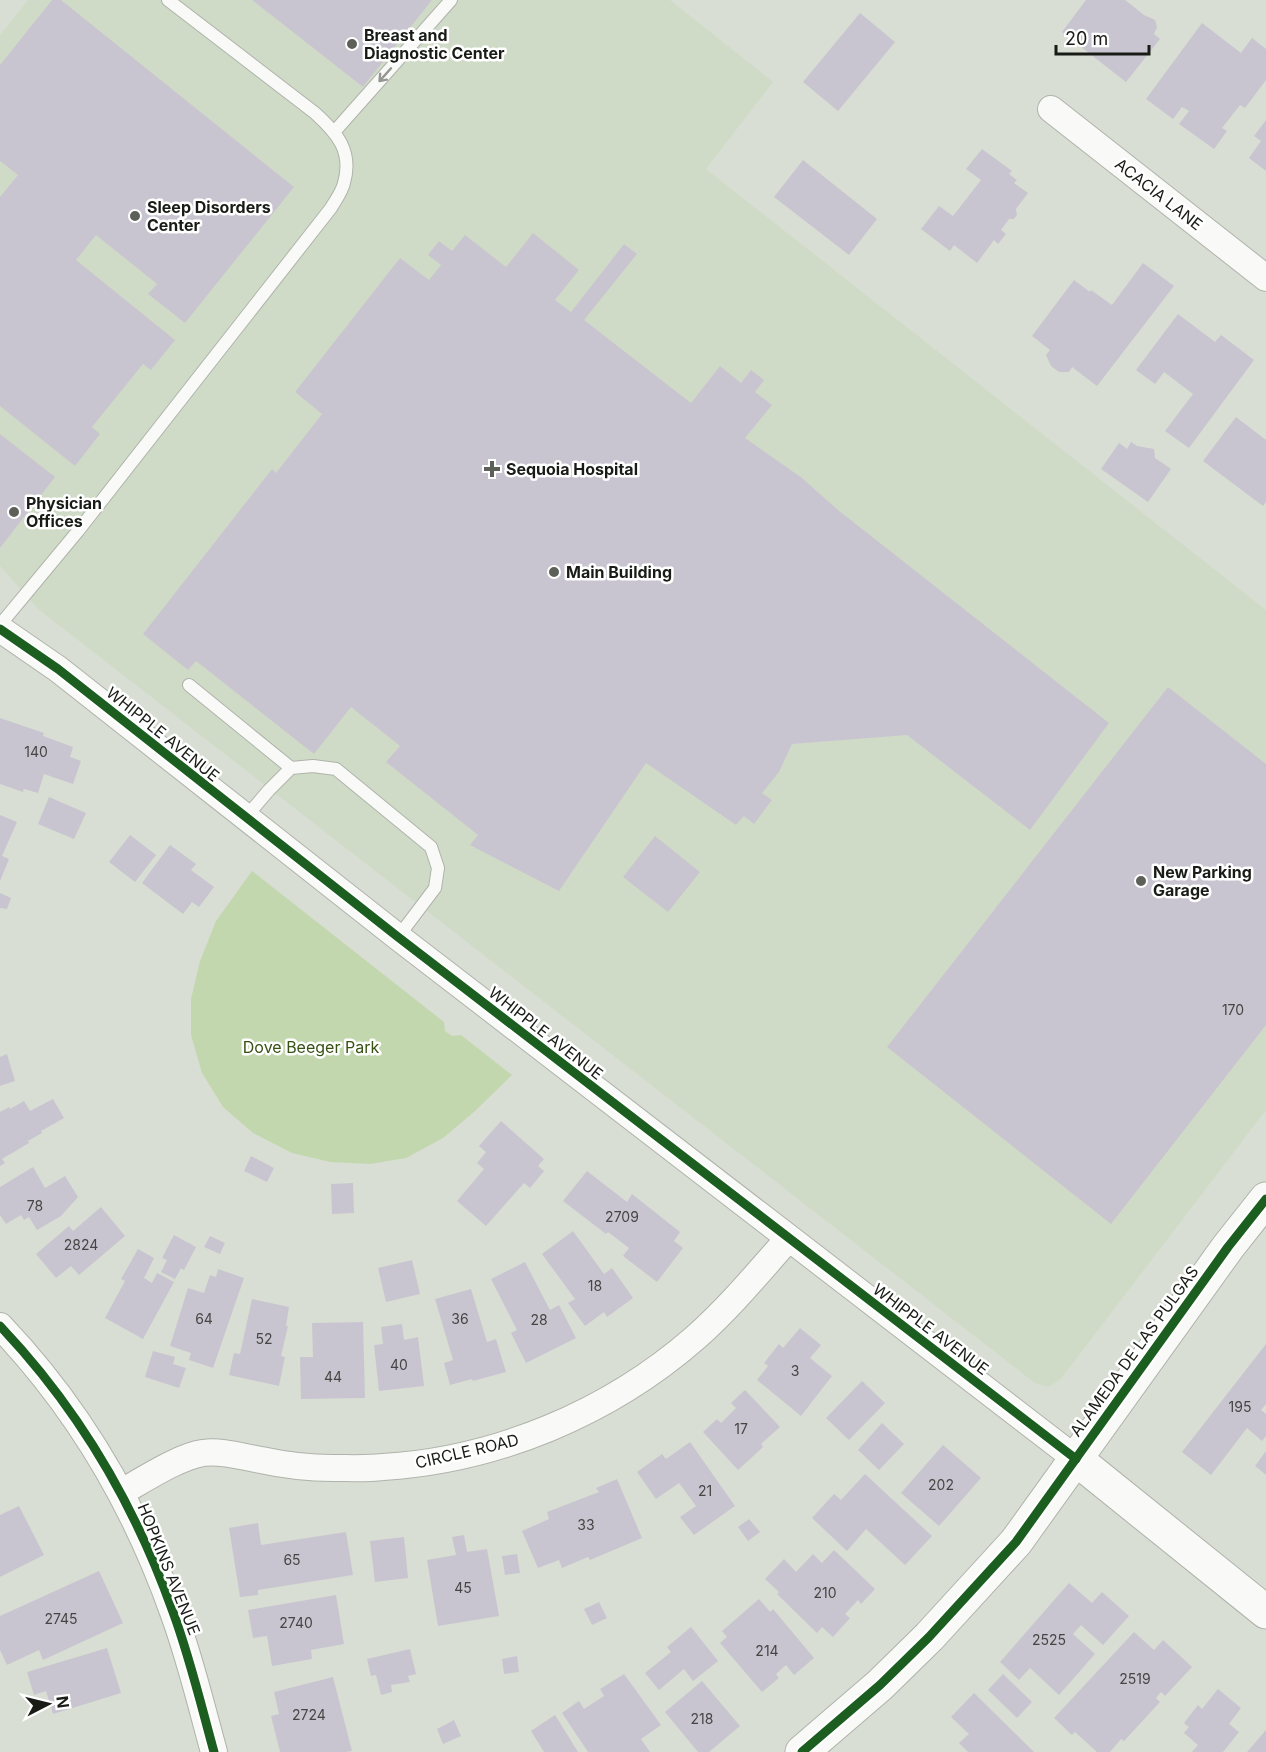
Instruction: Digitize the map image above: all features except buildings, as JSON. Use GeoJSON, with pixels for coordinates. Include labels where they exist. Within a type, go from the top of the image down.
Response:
{"type":"FeatureCollection","features":[{"type":"Feature","properties":{"kind":"main road","name":"ALAMEDA DE LAS PULGAS"},"geometry":{"type":"LineString","coordinates":[[802,1752],[880,1684],[929,1637],[1016,1542],[1228,1247],[1266,1199]]}},
{"type":"Feature","properties":{"kind":"main road","name":"WHIPPLE AVENUE"},"geometry":{"type":"LineString","coordinates":[[1076,1459],[1266,1612]]}},
{"type":"Feature","properties":{"kind":"street","name":"ACACIA LANE"},"geometry":{"type":"LineString","coordinates":[[1052,109],[1266,278]]}},
{"type":"Feature","properties":{"kind":"street","name":"WHIPPLE AVENUE"},"geometry":{"type":"LineString","coordinates":[[0,627],[788,1239],[1076,1459]]}},
{"type":"Feature","properties":{"kind":"street","name":"CIRCLE ROAD"},"geometry":{"type":"LineString","coordinates":[[122,1492],[179,1461],[203,1453],[328,1468],[383,1467],[438,1461],[494,1448],[543,1431],[596,1407],[645,1377],[695,1337],[742,1291],[788,1239]]}},
{"type":"Feature","properties":{"kind":"street","name":"HOPKINS AVENUE"},"geometry":{"type":"LineString","coordinates":[[0,1326],[26,1353],[60,1397],[93,1444],[122,1492],[148,1548],[173,1612],[194,1676],[214,1752]]}},
{"type":"Feature","properties":{"kind":"lane"},"geometry":{"type":"LineString","coordinates":[[0,627],[331,208],[344,184],[347,157],[335,131],[315,113],[168,0]]}},
{"type":"Feature","properties":{"kind":"lane"},"geometry":{"type":"LineString","coordinates":[[335,131],[452,0]]}},
{"type":"Feature","properties":{"kind":"lane"},"geometry":{"type":"LineString","coordinates":[[189,685],[291,768]]}},
{"type":"Feature","properties":{"kind":"lane"},"geometry":{"type":"LineString","coordinates":[[245,818],[291,768],[313,766],[336,769],[431,848],[438,868],[435,888],[398,937]]}},
{"type":"Feature","properties":{"kind":"shaded area"},"geometry":{"type":"Polygon","coordinates":[[[28,0],[670,0],[773,82],[706,169],[1266,610],[1266,1110],[1060,1380],[1048,1387],[1035,1383],[38,609],[0,566],[0,35],[28,0]]]}},
{"type":"Feature","properties":{"kind":"green space","name":"Dove Beeger Park"},"geometry":{"type":"Polygon","coordinates":[[[252,871],[444,1022],[445,1031],[452,1036],[461,1035],[512,1075],[443,1138],[406,1158],[370,1164],[330,1162],[292,1153],[253,1133],[223,1107],[202,1073],[191,1035],[191,999],[200,961],[216,921],[252,871]]]}},
{"type":"Feature","properties":{"kind":"cycle path"},"geometry":{"type":"LineString","coordinates":[[0,629],[58,669],[398,937],[1076,1459]]}},
{"type":"Feature","properties":{"kind":"cycle path"},"geometry":{"type":"LineString","coordinates":[[802,1752],[880,1685],[929,1637],[1016,1542],[1228,1247],[1266,1199]]}},
{"type":"Feature","properties":{"kind":"cycle path"},"geometry":{"type":"LineString","coordinates":[[0,1326],[55,1390],[102,1460],[122,1496],[158,1572],[173,1612],[214,1752]]}},
{"type":"Feature","properties":{"kind":"place","name":"Breast and Diagnostic Center"},"geometry":{"type":"Point","coordinates":[352,44]}},
{"type":"Feature","properties":{"kind":"place","name":"Sleep Disorders Center"},"geometry":{"type":"Point","coordinates":[135,216]}},
{"type":"Feature","properties":{"kind":"place","name":"Sequoia Hospital"},"geometry":{"type":"Point","coordinates":[492,469]}},
{"type":"Feature","properties":{"kind":"place","name":"Physician Offices"},"geometry":{"type":"Point","coordinates":[14,512]}},
{"type":"Feature","properties":{"kind":"place","name":"Main Building"},"geometry":{"type":"Point","coordinates":[554,572]}},
{"type":"Feature","properties":{"kind":"place","name":"New Parking Garage"},"geometry":{"type":"Point","coordinates":[1141,881]}}]}
